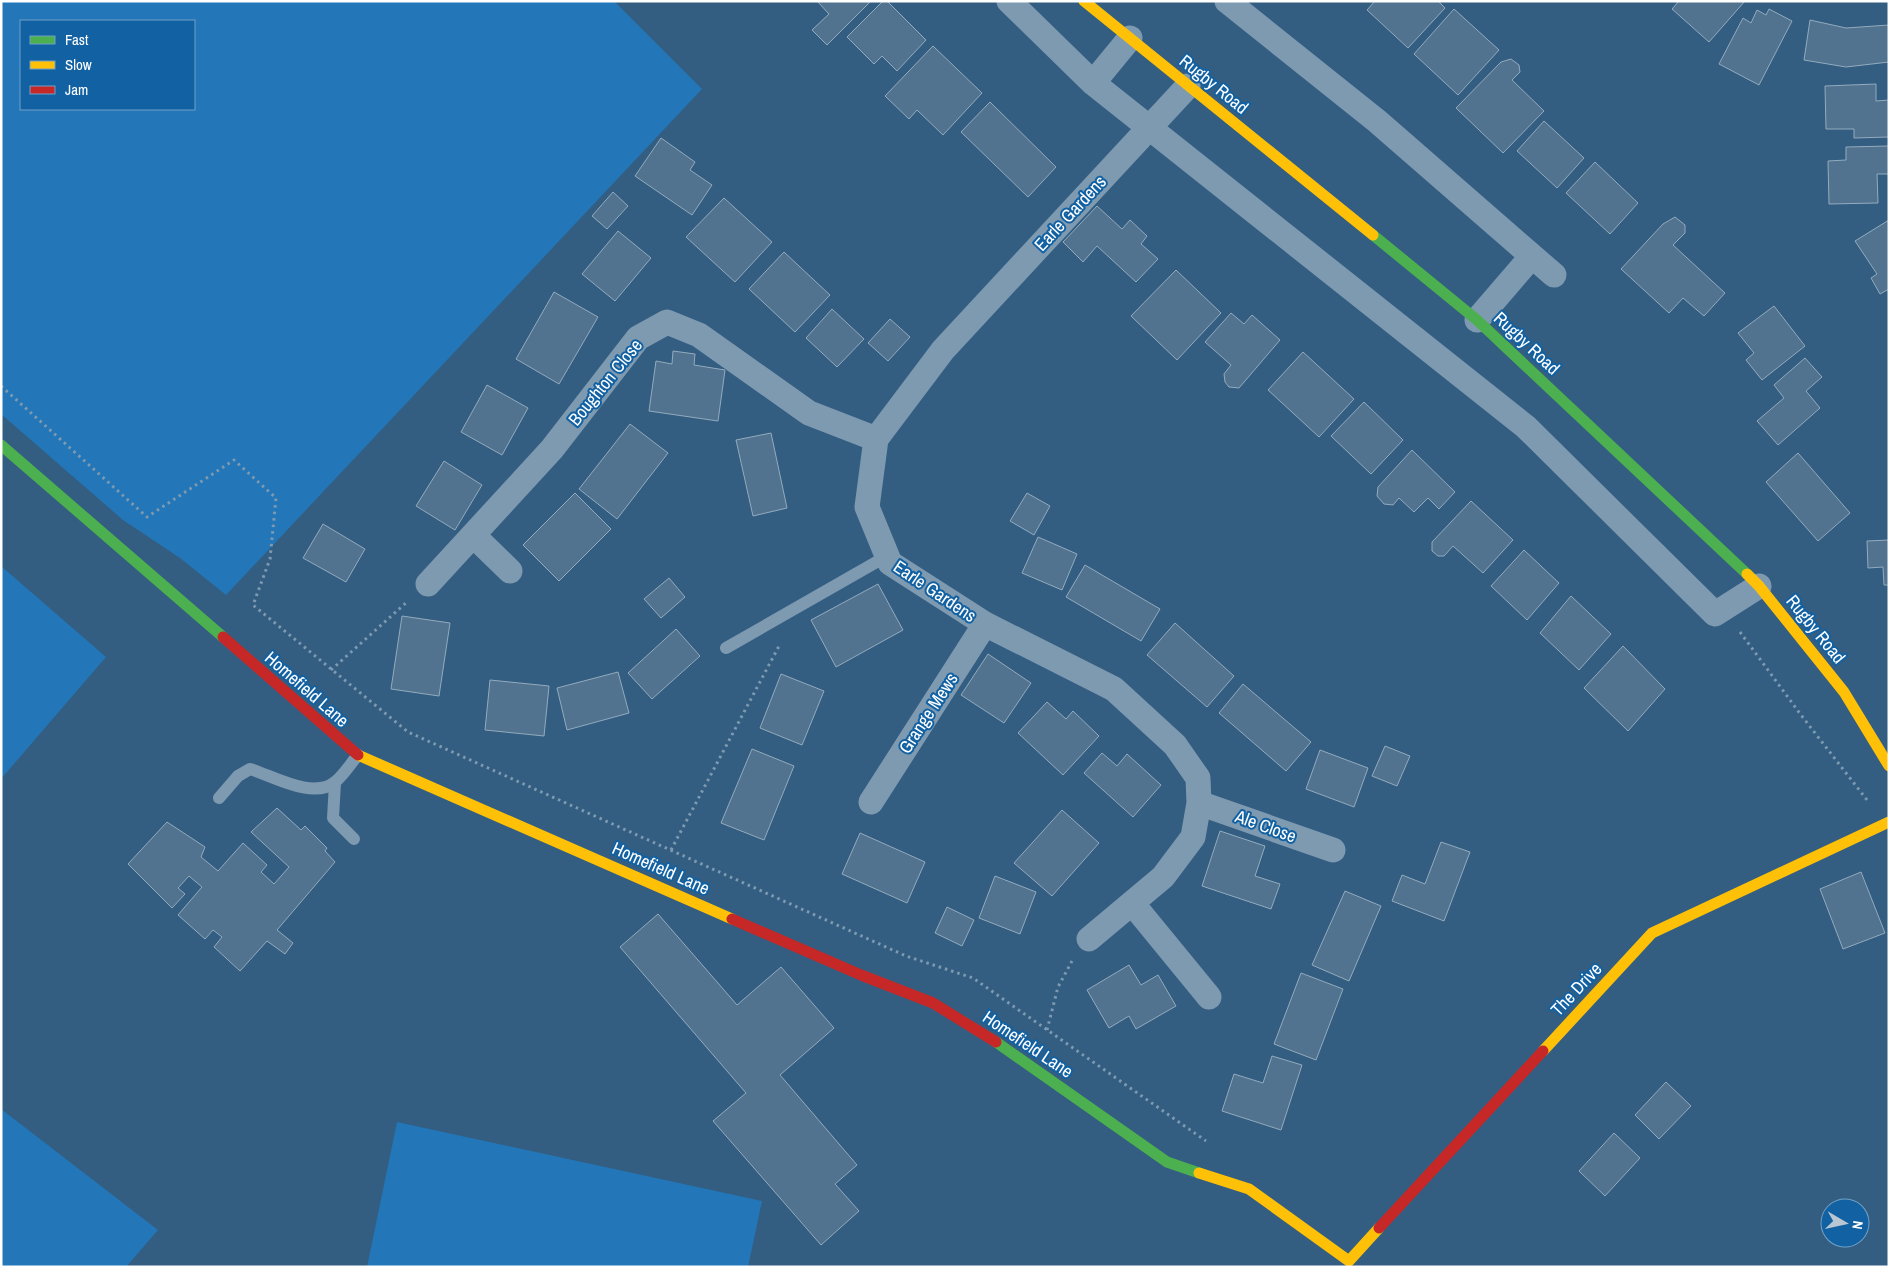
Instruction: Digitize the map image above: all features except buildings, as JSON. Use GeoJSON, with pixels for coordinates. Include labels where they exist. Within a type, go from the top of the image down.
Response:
{"type":"FeatureCollection","features":[{"type":"Feature","properties":{"kind":"street"},"geometry":{"type":"LineString","coordinates":[[1009,1],[1093,83],[1526,427],[1715,614],[1759,586]]}},
{"type":"Feature","properties":{"kind":"street","name":"Rugby Road"},"geometry":{"type":"LineString","coordinates":[[1084,1],[1477,320],[1759,586],[1844,692],[1889,766]]}},
{"type":"Feature","properties":{"kind":"street"},"geometry":{"type":"LineString","coordinates":[[1227,1],[1377,121],[1554,275]]}},
{"type":"Feature","properties":{"kind":"street"},"geometry":{"type":"LineString","coordinates":[[1093,83],[1130,38]]}},
{"type":"Feature","properties":{"kind":"street","name":"Earle Gardens"},"geometry":{"type":"LineString","coordinates":[[1089,938],[1163,877],[1193,838],[1200,803],[1198,778],[1175,745],[1114,689],[985,624],[890,563],[866,508],[876,439],[943,350],[1188,86]]}},
{"type":"Feature","properties":{"kind":"street"},"geometry":{"type":"LineString","coordinates":[[1477,320],[1532,256]]}},
{"type":"Feature","properties":{"kind":"street","name":"Boughton Close"},"geometry":{"type":"LineString","coordinates":[[428,584],[552,449],[638,338],[667,322],[699,334],[809,413],[876,439]]}},
{"type":"Feature","properties":{"kind":"street","name":"Homefield Lane"},"geometry":{"type":"LineString","coordinates":[[1,445],[358,755],[861,975],[932,1002],[994,1041],[1167,1162],[1249,1189],[1349,1261]]}},
{"type":"Feature","properties":{"kind":"street"},"geometry":{"type":"LineString","coordinates":[[473,535],[510,571]]}},
{"type":"Feature","properties":{"kind":"street","name":"Grange Mews"},"geometry":{"type":"LineString","coordinates":[[871,802],[985,624]]}},
{"type":"Feature","properties":{"kind":"street","name":"Ale Close"},"geometry":{"type":"LineString","coordinates":[[1200,803],[1333,850]]}},
{"type":"Feature","properties":{"kind":"street","name":"The Drive"},"geometry":{"type":"LineString","coordinates":[[1349,1261],[1652,933],[1889,822]]}},
{"type":"Feature","properties":{"kind":"street"},"geometry":{"type":"LineString","coordinates":[[1132,903],[1209,997]]}},
{"type":"Feature","properties":{"kind":"lane"},"geometry":{"type":"LineString","coordinates":[[726,648],[887,556]]}},
{"type":"Feature","properties":{"kind":"lane"},"geometry":{"type":"LineString","coordinates":[[354,839],[333,818],[335,783],[358,755]]}},
{"type":"Feature","properties":{"kind":"lane"},"geometry":{"type":"LineString","coordinates":[[219,798],[238,776],[250,769],[289,784],[315,788],[335,783]]}},
{"type":"Feature","properties":{"kind":"path"},"geometry":{"type":"LineString","coordinates":[[1,386],[147,517],[234,460],[276,498],[270,559],[253,606],[408,732],[906,956],[973,978],[1211,1146]]}},
{"type":"Feature","properties":{"kind":"path"},"geometry":{"type":"LineString","coordinates":[[331,670],[428,584]]}},
{"type":"Feature","properties":{"kind":"path"},"geometry":{"type":"LineString","coordinates":[[670,850],[800,606]]}},
{"type":"Feature","properties":{"kind":"path"},"geometry":{"type":"LineString","coordinates":[[1047,1030],[1058,987],[1068,967],[1089,938]]}},
{"type":"Feature","properties":{"kind":"shaded area"},"geometry":{"type":"Polygon","coordinates":[[[1,1],[614,1],[702,89],[226,595],[180,558],[123,520],[1,414],[1,1]]]}},
{"type":"Feature","properties":{"kind":"shaded area"},"geometry":{"type":"Polygon","coordinates":[[[1,566],[106,657],[1,779],[1,566]]]}},
{"type":"Feature","properties":{"kind":"shaded area"},"geometry":{"type":"Polygon","coordinates":[[[1,1109],[158,1230],[126,1267],[1,1267],[1,1109]]]}},
{"type":"Feature","properties":{"kind":"shaded area"},"geometry":{"type":"Polygon","coordinates":[[[397,1122],[762,1201],[748,1267],[367,1267],[397,1122]]]}},
{"type":"Feature","properties":{"kind":"traffic: fast"},"geometry":{"type":"LineString","coordinates":[[1373,235],[1477,320],[1747,574]]}},
{"type":"Feature","properties":{"kind":"traffic: fast"},"geometry":{"type":"LineString","coordinates":[[1,445],[223,637]]}},
{"type":"Feature","properties":{"kind":"traffic: fast"},"geometry":{"type":"LineString","coordinates":[[996,1042],[1167,1162],[1199,1173]]}},
{"type":"Feature","properties":{"kind":"traffic: slow"},"geometry":{"type":"LineString","coordinates":[[1084,1],[1373,235]]}},
{"type":"Feature","properties":{"kind":"traffic: slow"},"geometry":{"type":"LineString","coordinates":[[1747,574],[1759,586],[1844,692],[1889,766]]}},
{"type":"Feature","properties":{"kind":"traffic: slow"},"geometry":{"type":"LineString","coordinates":[[358,755],[732,919]]}},
{"type":"Feature","properties":{"kind":"traffic: slow"},"geometry":{"type":"LineString","coordinates":[[1543,1051],[1652,933],[1889,822]]}},
{"type":"Feature","properties":{"kind":"traffic: slow"},"geometry":{"type":"LineString","coordinates":[[1199,1173],[1249,1189],[1349,1261],[1379,1228]]}},
{"type":"Feature","properties":{"kind":"traffic: jam"},"geometry":{"type":"LineString","coordinates":[[223,637],[358,755]]}},
{"type":"Feature","properties":{"kind":"traffic: jam"},"geometry":{"type":"LineString","coordinates":[[732,919],[861,975],[933,1003],[996,1042]]}},
{"type":"Feature","properties":{"kind":"traffic: jam"},"geometry":{"type":"LineString","coordinates":[[1379,1228],[1543,1051]]}}]}
